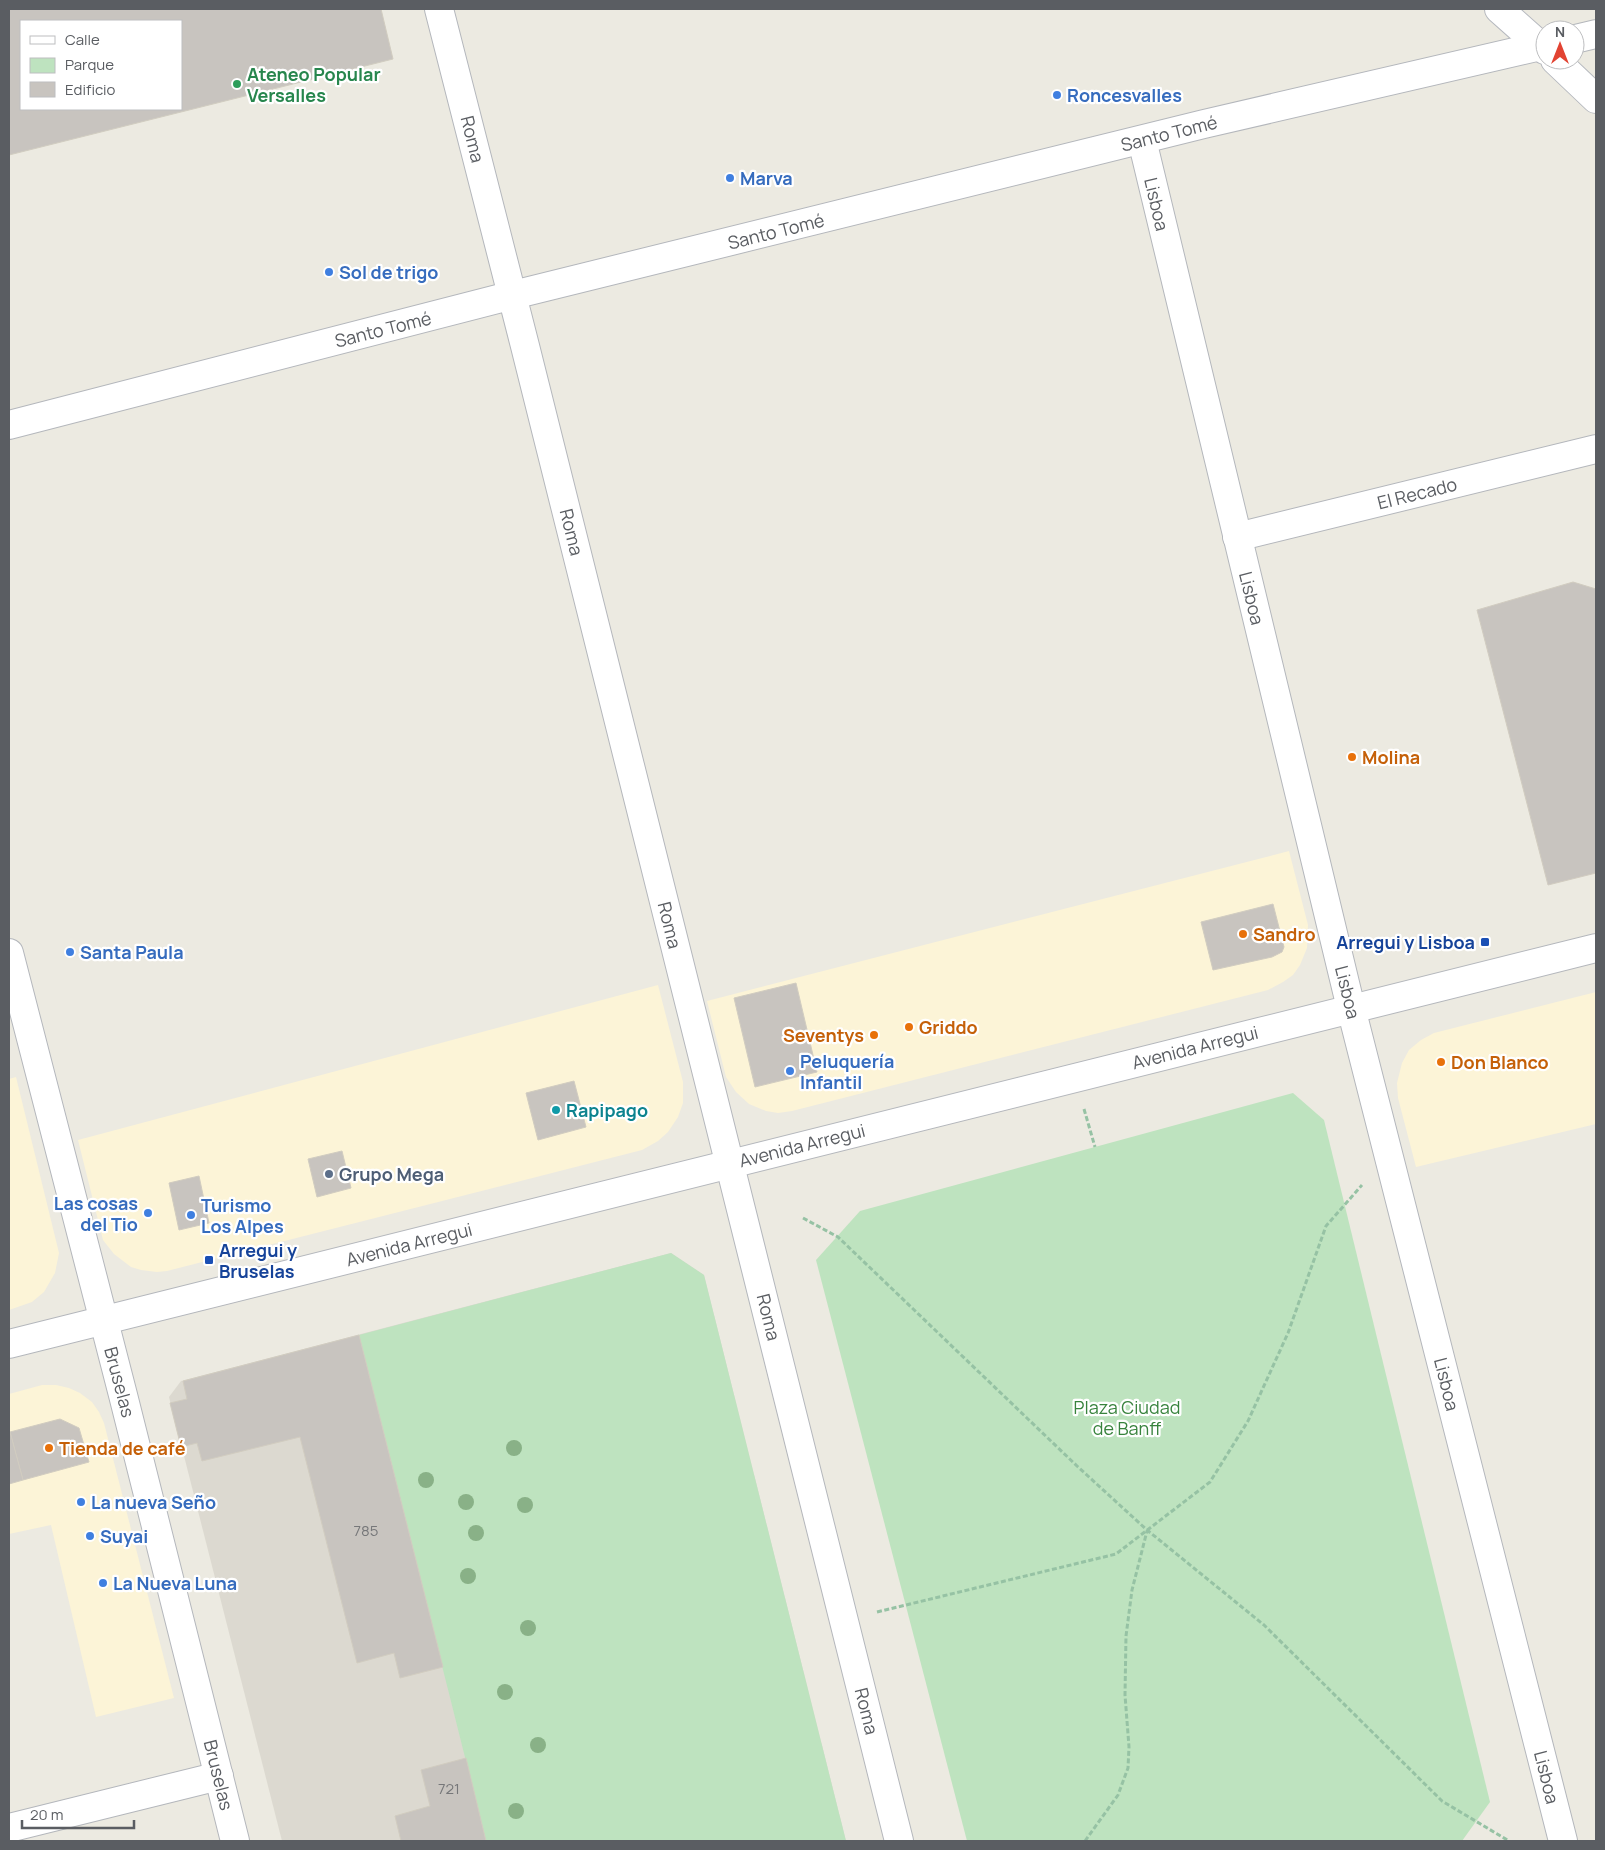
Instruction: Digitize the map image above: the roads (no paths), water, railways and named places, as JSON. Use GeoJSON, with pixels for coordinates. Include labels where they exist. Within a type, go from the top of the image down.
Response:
{"type":"FeatureCollection","features":[{"type":"Feature","properties":{"kind":"street","name":"Roma"},"geometry":{"type":"LineString","coordinates":[[439,9],[513,296],[899,1841]]}},
{"type":"Feature","properties":{"kind":"street"},"geometry":{"type":"LineString","coordinates":[[1498,9],[1535,41]]}},
{"type":"Feature","properties":{"kind":"street","name":"Santo Tomé"},"geometry":{"type":"LineString","coordinates":[[9,425],[513,296],[1142,140],[1535,52]]}},
{"type":"Feature","properties":{"kind":"street"},"geometry":{"type":"LineString","coordinates":[[1567,70],[1596,98]]}},
{"type":"Feature","properties":{"kind":"street","name":"Lisboa"},"geometry":{"type":"LineString","coordinates":[[1142,140],[1352,1008],[1563,1841]]}},
{"type":"Feature","properties":{"kind":"street","name":"El Recado"},"geometry":{"type":"LineString","coordinates":[[1237,537],[1596,450]]}},
{"type":"Feature","properties":{"kind":"street","name":"Avenida Arregui"},"geometry":{"type":"LineString","coordinates":[[9,1344],[1596,948]]}},
{"type":"Feature","properties":{"kind":"street","name":"Bruselas"},"geometry":{"type":"LineString","coordinates":[[9,953],[235,1841]]}},
{"type":"Feature","properties":{"kind":"street"},"geometry":{"type":"LineString","coordinates":[[9,1828],[219,1776]]}},
{"type":"Feature","properties":{"kind":"place","name":"Ateneo Popular Versalles"},"geometry":{"type":"Point","coordinates":[237,84]}},
{"type":"Feature","properties":{"kind":"place","name":"Roncesvalles"},"geometry":{"type":"Point","coordinates":[1057,95]}},
{"type":"Feature","properties":{"kind":"place","name":"Marva"},"geometry":{"type":"Point","coordinates":[730,178]}},
{"type":"Feature","properties":{"kind":"place","name":"Sol de trigo"},"geometry":{"type":"Point","coordinates":[329,272]}},
{"type":"Feature","properties":{"kind":"place","name":"Molina"},"geometry":{"type":"Point","coordinates":[1352,757]}},
{"type":"Feature","properties":{"kind":"place","name":"Sandro"},"geometry":{"type":"Point","coordinates":[1243,934]}},
{"type":"Feature","properties":{"kind":"place","name":"Arregui y Lisboa"},"geometry":{"type":"Point","coordinates":[1485,942]}},
{"type":"Feature","properties":{"kind":"place","name":"Santa Paula"},"geometry":{"type":"Point","coordinates":[70,952]}},
{"type":"Feature","properties":{"kind":"place","name":"Griddo"},"geometry":{"type":"Point","coordinates":[909,1027]}},
{"type":"Feature","properties":{"kind":"place","name":"Seventys"},"geometry":{"type":"Point","coordinates":[874,1035]}},
{"type":"Feature","properties":{"kind":"place","name":"Don Blanco"},"geometry":{"type":"Point","coordinates":[1441,1062]}},
{"type":"Feature","properties":{"kind":"place","name":"Peluquería Infantil"},"geometry":{"type":"Point","coordinates":[790,1071]}},
{"type":"Feature","properties":{"kind":"place","name":"Rapipago"},"geometry":{"type":"Point","coordinates":[556,1110]}},
{"type":"Feature","properties":{"kind":"place","name":"Grupo Mega"},"geometry":{"type":"Point","coordinates":[329,1174]}},
{"type":"Feature","properties":{"kind":"place","name":"Las cosas del Tio"},"geometry":{"type":"Point","coordinates":[148,1213]}},
{"type":"Feature","properties":{"kind":"place","name":"Turismo Los Alpes"},"geometry":{"type":"Point","coordinates":[191,1215]}},
{"type":"Feature","properties":{"kind":"place","name":"Arregui y Bruselas"},"geometry":{"type":"Point","coordinates":[209,1260]}},
{"type":"Feature","properties":{"kind":"place","name":"Tienda de café"},"geometry":{"type":"Point","coordinates":[49,1448]}},
{"type":"Feature","properties":{"kind":"place","name":"La nueva Seño"},"geometry":{"type":"Point","coordinates":[81,1502]}},
{"type":"Feature","properties":{"kind":"place","name":"Suyai"},"geometry":{"type":"Point","coordinates":[90,1536]}},
{"type":"Feature","properties":{"kind":"place","name":"La Nueva Luna"},"geometry":{"type":"Point","coordinates":[103,1583]}},
{"type":"Feature","properties":{"kind":"park label","name":"Plaza Ciudad de Banff"},"geometry":{"type":"Point","coordinates":[1127,1417]}}]}
